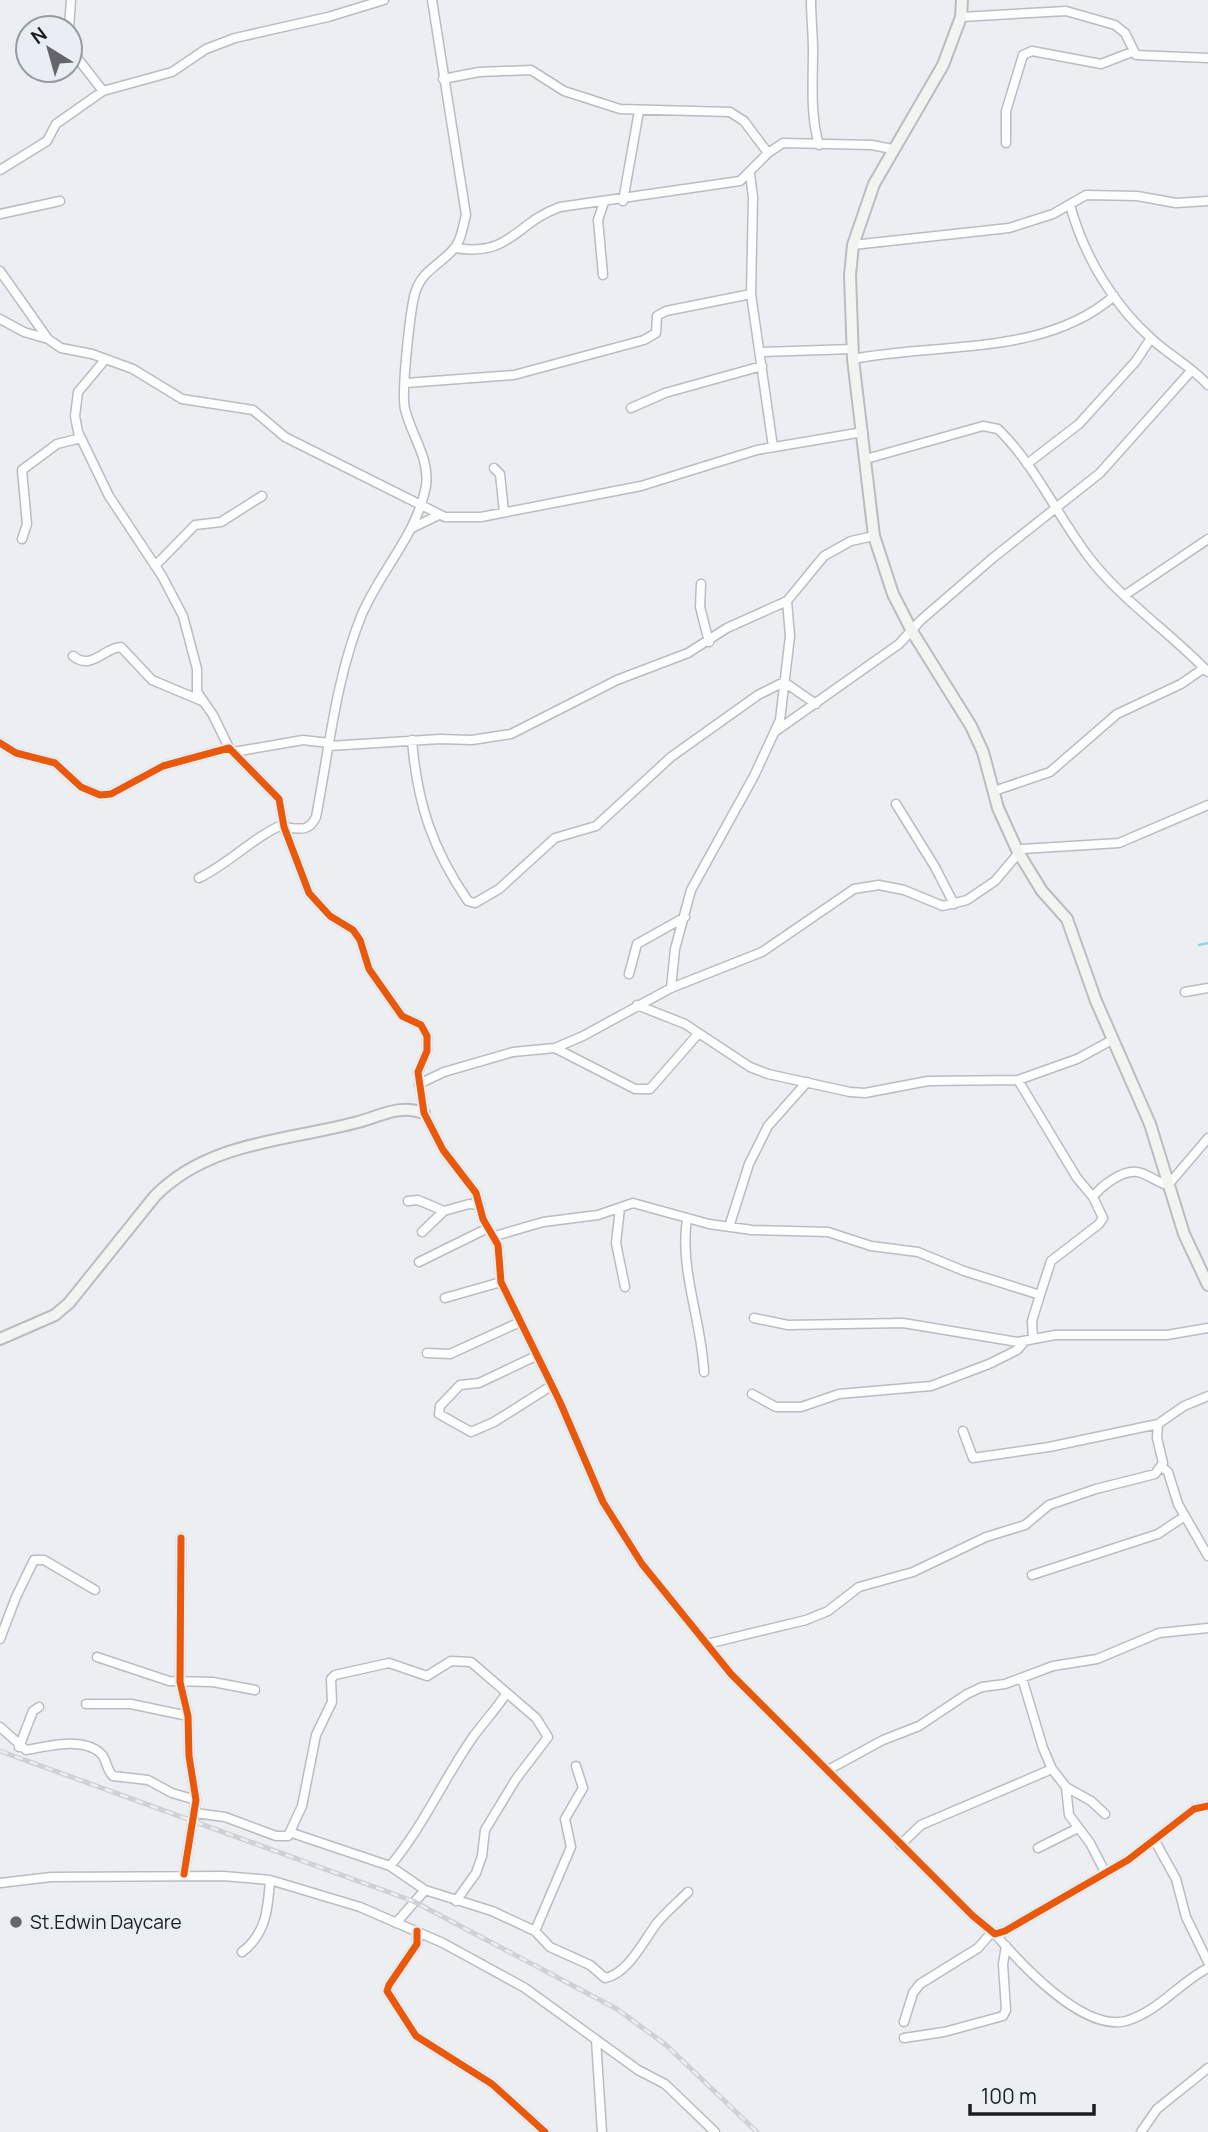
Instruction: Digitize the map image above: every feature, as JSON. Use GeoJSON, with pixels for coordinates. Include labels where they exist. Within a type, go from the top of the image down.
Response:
{"type":"FeatureCollection","features":[{"type":"Feature","properties":{"kind":"street"},"geometry":{"type":"LineString","coordinates":[[0,170],[47,141],[56,124],[103,91],[172,72],[206,49],[235,38],[328,17],[384,0]]}},
{"type":"Feature","properties":{"kind":"street"},"geometry":{"type":"LineString","coordinates":[[199,878],[232,859],[268,831],[284,826],[305,829],[312,826],[329,744],[362,616],[378,580],[412,528],[421,502],[426,472],[405,411],[409,322],[414,293],[428,271],[455,248],[466,215],[432,0]]}},
{"type":"Feature","properties":{"kind":"street"},"geometry":{"type":"LineString","coordinates":[[811,0],[813,54],[810,74],[819,145]]}},
{"type":"Feature","properties":{"kind":"street"},"geometry":{"type":"LineString","coordinates":[[962,0],[961,18],[943,65],[874,184],[853,245],[850,275],[853,354],[874,536],[893,594],[930,665],[971,726],[983,752],[998,808],[1018,852],[1042,891],[1067,919],[1112,1040],[1150,1124],[1184,1234],[1208,1285]]}},
{"type":"Feature","properties":{"kind":"street"},"geometry":{"type":"LineString","coordinates":[[961,18],[1066,11],[1115,25],[1125,33],[1132,52],[1143,57],[1208,58]]}},
{"type":"Feature","properties":{"kind":"street"},"geometry":{"type":"LineString","coordinates":[[1006,144],[1006,111],[1023,55],[1032,51],[1101,64],[1132,52]]}},
{"type":"Feature","properties":{"kind":"street"},"geometry":{"type":"LineString","coordinates":[[84,67],[103,91]]}},
{"type":"Feature","properties":{"kind":"street"},"geometry":{"type":"LineString","coordinates":[[443,79],[491,71],[531,70],[564,91],[620,109],[730,112],[744,121],[768,153]]}},
{"type":"Feature","properties":{"kind":"street"},"geometry":{"type":"LineString","coordinates":[[623,201],[639,111]]}},
{"type":"Feature","properties":{"kind":"street"},"geometry":{"type":"LineString","coordinates":[[455,248],[493,248],[549,212],[623,201],[693,186],[731,184],[750,174],[768,153],[783,143],[872,145],[892,149]]}},
{"type":"Feature","properties":{"kind":"street"},"geometry":{"type":"LineString","coordinates":[[750,174],[753,197],[751,294],[773,447]]}},
{"type":"Feature","properties":{"kind":"street"},"geometry":{"type":"LineString","coordinates":[[853,245],[1009,228],[1053,214],[1086,195],[1104,194],[1160,202],[1208,201]]}},
{"type":"Feature","properties":{"kind":"street"},"geometry":{"type":"LineString","coordinates":[[0,214],[60,201]]}},
{"type":"Feature","properties":{"kind":"street"},"geometry":{"type":"LineString","coordinates":[[603,275],[598,220],[604,202]]}},
{"type":"Feature","properties":{"kind":"street"},"geometry":{"type":"LineString","coordinates":[[1070,205],[1079,237],[1114,296],[1151,338],[1208,385]]}},
{"type":"Feature","properties":{"kind":"street"},"geometry":{"type":"LineString","coordinates":[[0,271],[48,339]]}},
{"type":"Feature","properties":{"kind":"street"},"geometry":{"type":"LineString","coordinates":[[406,383],[514,375],[652,336],[657,329],[657,316],[666,311],[751,294]]}},
{"type":"Feature","properties":{"kind":"street"},"geometry":{"type":"LineString","coordinates":[[760,352],[885,353],[995,344],[1069,324],[1099,309],[1114,296]]}},
{"type":"Feature","properties":{"kind":"street"},"geometry":{"type":"LineString","coordinates":[[0,319],[24,332],[48,339],[61,348],[92,354],[147,376],[181,399],[253,410],[285,437],[421,502],[439,515],[454,518],[504,512],[640,486],[773,447],[863,432]]}},
{"type":"Feature","properties":{"kind":"street"},"geometry":{"type":"LineString","coordinates":[[1027,464],[1079,424],[1136,361],[1151,338]]}},
{"type":"Feature","properties":{"kind":"street"},"geometry":{"type":"LineString","coordinates":[[104,361],[78,392],[75,416],[81,438],[109,496],[155,566],[183,616],[202,701],[232,750],[275,792],[284,826],[309,893],[330,916],[353,930],[360,940],[369,968],[402,1016],[421,1025],[427,1035],[427,1051],[418,1072],[424,1113],[443,1150],[471,1183],[488,1228],[495,1236],[500,1282],[603,1502],[650,1576],[731,1674],[900,1845],[1063,2000],[1086,2013],[1116,2021],[1127,2021],[1208,1968]]}},
{"type":"Feature","properties":{"kind":"street"},"geometry":{"type":"LineString","coordinates":[[631,408],[665,393],[762,366]]}},
{"type":"Feature","properties":{"kind":"street"},"geometry":{"type":"LineString","coordinates":[[776,731],[913,633],[936,607],[1098,474],[1126,447],[1191,371]]}},
{"type":"Feature","properties":{"kind":"street"},"geometry":{"type":"LineString","coordinates":[[866,459],[947,435],[991,426],[1008,439],[1027,464],[1089,558],[1206,670],[1117,713],[1050,772],[994,791]]}},
{"type":"Feature","properties":{"kind":"street"},"geometry":{"type":"LineString","coordinates":[[22,539],[27,524],[22,470],[57,444],[81,438]]}},
{"type":"Feature","properties":{"kind":"street"},"geometry":{"type":"LineString","coordinates":[[494,468],[500,474],[504,512]]}},
{"type":"Feature","properties":{"kind":"street"},"geometry":{"type":"LineString","coordinates":[[155,566],[195,524],[221,522],[262,496]]}},
{"type":"Feature","properties":{"kind":"street"},"geometry":{"type":"LineString","coordinates":[[412,528],[439,515]]}},
{"type":"Feature","properties":{"kind":"street"},"geometry":{"type":"LineString","coordinates":[[0,743],[16,753],[55,763],[81,787],[100,795],[111,794],[163,766],[232,750],[303,740],[329,744],[472,740],[511,734],[617,680],[709,642],[727,628],[787,601],[824,555],[851,541],[874,536]]}},
{"type":"Feature","properties":{"kind":"street"},"geometry":{"type":"LineString","coordinates":[[1125,594],[1208,539]]}},
{"type":"Feature","properties":{"kind":"street"},"geometry":{"type":"LineString","coordinates":[[701,584],[700,607],[709,642]]}},
{"type":"Feature","properties":{"kind":"street"},"geometry":{"type":"LineString","coordinates":[[671,988],[675,949],[691,890],[754,776],[776,731],[782,711],[790,636],[787,601]]}},
{"type":"Feature","properties":{"kind":"street"},"geometry":{"type":"LineString","coordinates":[[73,656],[83,661],[92,660],[109,649],[121,647],[152,680],[202,701]]}},
{"type":"Feature","properties":{"kind":"street"},"geometry":{"type":"LineString","coordinates":[[784,682],[816,704]]}},
{"type":"Feature","properties":{"kind":"street"},"geometry":{"type":"LineString","coordinates":[[412,740],[416,786],[428,828],[458,887],[468,901],[475,903],[499,889],[555,838],[596,826],[671,757],[758,695],[784,682]]}},
{"type":"Feature","properties":{"kind":"street"},"geometry":{"type":"LineString","coordinates":[[896,804],[954,904]]}},
{"type":"Feature","properties":{"kind":"street"},"geometry":{"type":"LineString","coordinates":[[419,1084],[444,1072],[513,1052],[555,1048],[600,1028],[636,1005],[671,988],[762,951],[832,902],[864,886],[904,890],[943,906],[954,904],[967,900],[995,881],[1018,852],[1032,847],[1119,843],[1208,805]]}},
{"type":"Feature","properties":{"kind":"street"},"geometry":{"type":"LineString","coordinates":[[629,974],[637,944],[685,917]]}},
{"type":"Feature","properties":{"kind":"street"},"geometry":{"type":"LineString","coordinates":[[1185,992],[1208,988]]}},
{"type":"Feature","properties":{"kind":"street"},"geometry":{"type":"LineString","coordinates":[[636,1005],[667,1015],[750,1067],[865,1093],[928,1081],[1018,1080],[1077,1059],[1112,1040]]}},
{"type":"Feature","properties":{"kind":"street"},"geometry":{"type":"LineString","coordinates":[[555,1048],[635,1089],[650,1089],[698,1034]]}},
{"type":"Feature","properties":{"kind":"street"},"geometry":{"type":"LineString","coordinates":[[752,1394],[776,1407],[801,1407],[839,1394],[931,1386],[989,1364],[1017,1350],[1029,1340],[1032,1321],[1051,1261],[1103,1218],[1093,1197],[1077,1178],[1018,1080]]}},
{"type":"Feature","properties":{"kind":"street"},"geometry":{"type":"LineString","coordinates":[[729,1227],[749,1164],[768,1126],[807,1082]]}},
{"type":"Feature","properties":{"kind":"street"},"geometry":{"type":"LineString","coordinates":[[0,1339],[55,1315],[69,1303],[168,1182],[242,1146],[359,1122],[398,1109],[424,1113]]}},
{"type":"Feature","properties":{"kind":"street"},"geometry":{"type":"LineString","coordinates":[[1168,1185],[1208,1140]]}},
{"type":"Feature","properties":{"kind":"street"},"geometry":{"type":"LineString","coordinates":[[1093,1197],[1127,1173],[1139,1172],[1155,1182],[1168,1185]]}},
{"type":"Feature","properties":{"kind":"street"},"geometry":{"type":"LineString","coordinates":[[408,1201],[418,1200],[444,1211]]}},
{"type":"Feature","properties":{"kind":"street"},"geometry":{"type":"LineString","coordinates":[[495,1236],[543,1222],[575,1219],[633,1203],[672,1212],[687,1219],[729,1227],[828,1232],[871,1247],[933,1256],[964,1271],[1040,1295]]}},
{"type":"Feature","properties":{"kind":"street"},"geometry":{"type":"LineString","coordinates":[[422,1232],[444,1211],[469,1204],[480,1205]]}},
{"type":"Feature","properties":{"kind":"street"},"geometry":{"type":"LineString","coordinates":[[620,1208],[616,1244],[625,1287]]}},
{"type":"Feature","properties":{"kind":"street"},"geometry":{"type":"LineString","coordinates":[[687,1219],[684,1238],[704,1349],[704,1372]]}},
{"type":"Feature","properties":{"kind":"street"},"geometry":{"type":"LineString","coordinates":[[419,1262],[488,1228]]}},
{"type":"Feature","properties":{"kind":"street"},"geometry":{"type":"LineString","coordinates":[[445,1298],[500,1282]]}},
{"type":"Feature","properties":{"kind":"street"},"geometry":{"type":"LineString","coordinates":[[754,1318],[788,1325],[903,1323],[1008,1341],[1055,1335],[1167,1335],[1208,1328]]}},
{"type":"Feature","properties":{"kind":"street"},"geometry":{"type":"LineString","coordinates":[[427,1353],[450,1354],[520,1322]]}},
{"type":"Feature","properties":{"kind":"street"},"geometry":{"type":"LineString","coordinates":[[536,1356],[479,1383],[456,1387],[440,1406],[439,1414],[471,1432],[494,1422],[551,1386]]}},
{"type":"Feature","properties":{"kind":"street"},"geometry":{"type":"LineString","coordinates":[[963,1431],[973,1458],[1049,1447],[1078,1438],[1097,1438],[1158,1424],[1184,1406],[1208,1396]]}},
{"type":"Feature","properties":{"kind":"street"},"geometry":{"type":"LineString","coordinates":[[1158,1424],[1157,1438],[1162,1467],[1168,1472],[1185,1516],[1208,1556]]}},
{"type":"Feature","properties":{"kind":"street"},"geometry":{"type":"LineString","coordinates":[[707,1644],[806,1620],[828,1611],[859,1587],[913,1572],[986,1537],[1025,1525],[1049,1505],[1096,1489],[1142,1479],[1155,1474],[1162,1467]]}},
{"type":"Feature","properties":{"kind":"street"},"geometry":{"type":"LineString","coordinates":[[1032,1575],[1147,1539],[1185,1516]]}},
{"type":"Feature","properties":{"kind":"street"},"geometry":{"type":"LineString","coordinates":[[181,1538],[180,1682],[188,1716],[189,1756],[196,1800],[184,1874]]}},
{"type":"Feature","properties":{"kind":"street"},"geometry":{"type":"LineString","coordinates":[[0,1639],[21,1585],[36,1559],[44,1560],[95,1590]]}},
{"type":"Feature","properties":{"kind":"street"},"geometry":{"type":"LineString","coordinates":[[828,1770],[883,1740],[919,1726],[967,1694],[1053,1666],[1097,1659],[1159,1633],[1208,1628]]}},
{"type":"Feature","properties":{"kind":"street"},"geometry":{"type":"LineString","coordinates":[[97,1657],[152,1677],[180,1682],[213,1682],[255,1690]]}},
{"type":"Feature","properties":{"kind":"street"},"geometry":{"type":"LineString","coordinates":[[195,1813],[225,1816],[283,1838],[292,1833],[302,1806],[316,1735],[332,1702],[331,1679],[335,1675],[389,1663],[428,1676],[451,1661],[469,1661],[537,1718],[548,1737],[516,1779],[485,1830],[477,1873],[456,1900]]}},
{"type":"Feature","properties":{"kind":"street"},"geometry":{"type":"LineString","coordinates":[[1022,1678],[1052,1769],[1066,1787],[1091,1801],[1105,1814]]}},
{"type":"Feature","properties":{"kind":"street"},"geometry":{"type":"LineString","coordinates":[[390,1866],[414,1838],[428,1808],[473,1737],[506,1693]]}},
{"type":"Feature","properties":{"kind":"street"},"geometry":{"type":"LineString","coordinates":[[86,1704],[131,1704],[188,1716]]}},
{"type":"Feature","properties":{"kind":"street"},"geometry":{"type":"LineString","coordinates":[[19,1746],[33,1711],[39,1707]]}},
{"type":"Feature","properties":{"kind":"street"},"geometry":{"type":"LineString","coordinates":[[0,1727],[26,1750],[53,1743],[80,1746],[103,1756],[113,1776],[148,1780],[172,1793],[196,1800]]}},
{"type":"Feature","properties":{"kind":"street"},"geometry":{"type":"LineString","coordinates":[[535,1931],[570,1847],[565,1819],[583,1788],[576,1766]]}},
{"type":"Feature","properties":{"kind":"street"},"geometry":{"type":"LineString","coordinates":[[900,1845],[920,1825],[1052,1769]]}},
{"type":"Feature","properties":{"kind":"street"},"geometry":{"type":"LineString","coordinates":[[1066,1787],[1069,1815],[1105,1872]]}},
{"type":"Feature","properties":{"kind":"street"},"geometry":{"type":"LineString","coordinates":[[904,2022],[913,1993],[920,1984],[951,1962],[978,1948],[993,1933],[1016,1925],[1155,1841],[1194,1808],[1208,1806]]}},
{"type":"Feature","properties":{"kind":"street"},"geometry":{"type":"LineString","coordinates":[[1038,1848],[1078,1828]]}},
{"type":"Feature","properties":{"kind":"street"},"geometry":{"type":"LineString","coordinates":[[292,1833],[390,1866],[425,1890],[492,1911],[535,1931],[550,1947],[590,1965],[605,1978],[611,1978],[633,1957],[657,1924],[688,1892]]}},
{"type":"Feature","properties":{"kind":"street"},"geometry":{"type":"LineString","coordinates":[[1155,1841],[1176,1879],[1186,1917],[1208,1962]]}},
{"type":"Feature","properties":{"kind":"street"},"geometry":{"type":"LineString","coordinates":[[0,1883],[51,1877],[184,1874],[270,1880],[360,1907],[416,1931],[525,1989],[638,2070],[665,2084],[715,2132]]}},
{"type":"Feature","properties":{"kind":"street"},"geometry":{"type":"LineString","coordinates":[[242,1952],[255,1943],[263,1928],[270,1880]]}},
{"type":"Feature","properties":{"kind":"street"},"geometry":{"type":"LineString","coordinates":[[396,1923],[425,1890]]}},
{"type":"Feature","properties":{"kind":"street"},"geometry":{"type":"LineString","coordinates":[[416,1931],[417,1944],[389,1985],[387,1991],[390,1999],[402,2011],[416,2036],[492,2084],[545,2132]]}},
{"type":"Feature","properties":{"kind":"street"},"geometry":{"type":"LineString","coordinates":[[904,2038],[934,2034],[1003,2016],[1006,2010],[1003,1964],[1006,1946]]}},
{"type":"Feature","properties":{"kind":"street"},"geometry":{"type":"LineString","coordinates":[[596,2040],[601,2132]]}},
{"type":"Feature","properties":{"kind":"street"},"geometry":{"type":"LineString","coordinates":[[1141,2132],[1157,2109],[1208,2068]]}},
{"type":"Feature","properties":{"kind":"waterway"},"geometry":{"type":"LineString","coordinates":[[1199,945],[1208,943]]}},
{"type":"Feature","properties":{"kind":"railway"},"geometry":{"type":"LineString","coordinates":[[0,1751],[413,1901],[617,2009],[666,2045],[757,2132]]}},
{"type":"Feature","properties":{"kind":"cycle path"},"geometry":{"type":"LineString","coordinates":[[0,743],[16,753],[55,763],[81,787],[100,795],[111,794],[163,766],[229,748],[279,799],[284,827],[309,893],[330,916],[353,930],[360,940],[369,969],[402,1016],[421,1025],[427,1036],[427,1051],[418,1072],[424,1113],[443,1150],[476,1193],[483,1219],[498,1245],[501,1282],[560,1402],[603,1502],[642,1564],[731,1674],[973,1916],[995,1934],[1005,1931],[1128,1860],[1194,1809],[1208,1806]]}},
{"type":"Feature","properties":{"kind":"cycle path"},"geometry":{"type":"LineString","coordinates":[[181,1538],[180,1682],[188,1716],[189,1756],[196,1800],[184,1874]]}},
{"type":"Feature","properties":{"kind":"cycle path"},"geometry":{"type":"LineString","coordinates":[[417,1931],[417,1944],[387,1991],[416,2036],[492,2084],[545,2132]]}},
{"type":"Feature","properties":{"kind":"place","name":"St.Edwin Daycare"},"geometry":{"type":"Point","coordinates":[16,1922]}}]}
